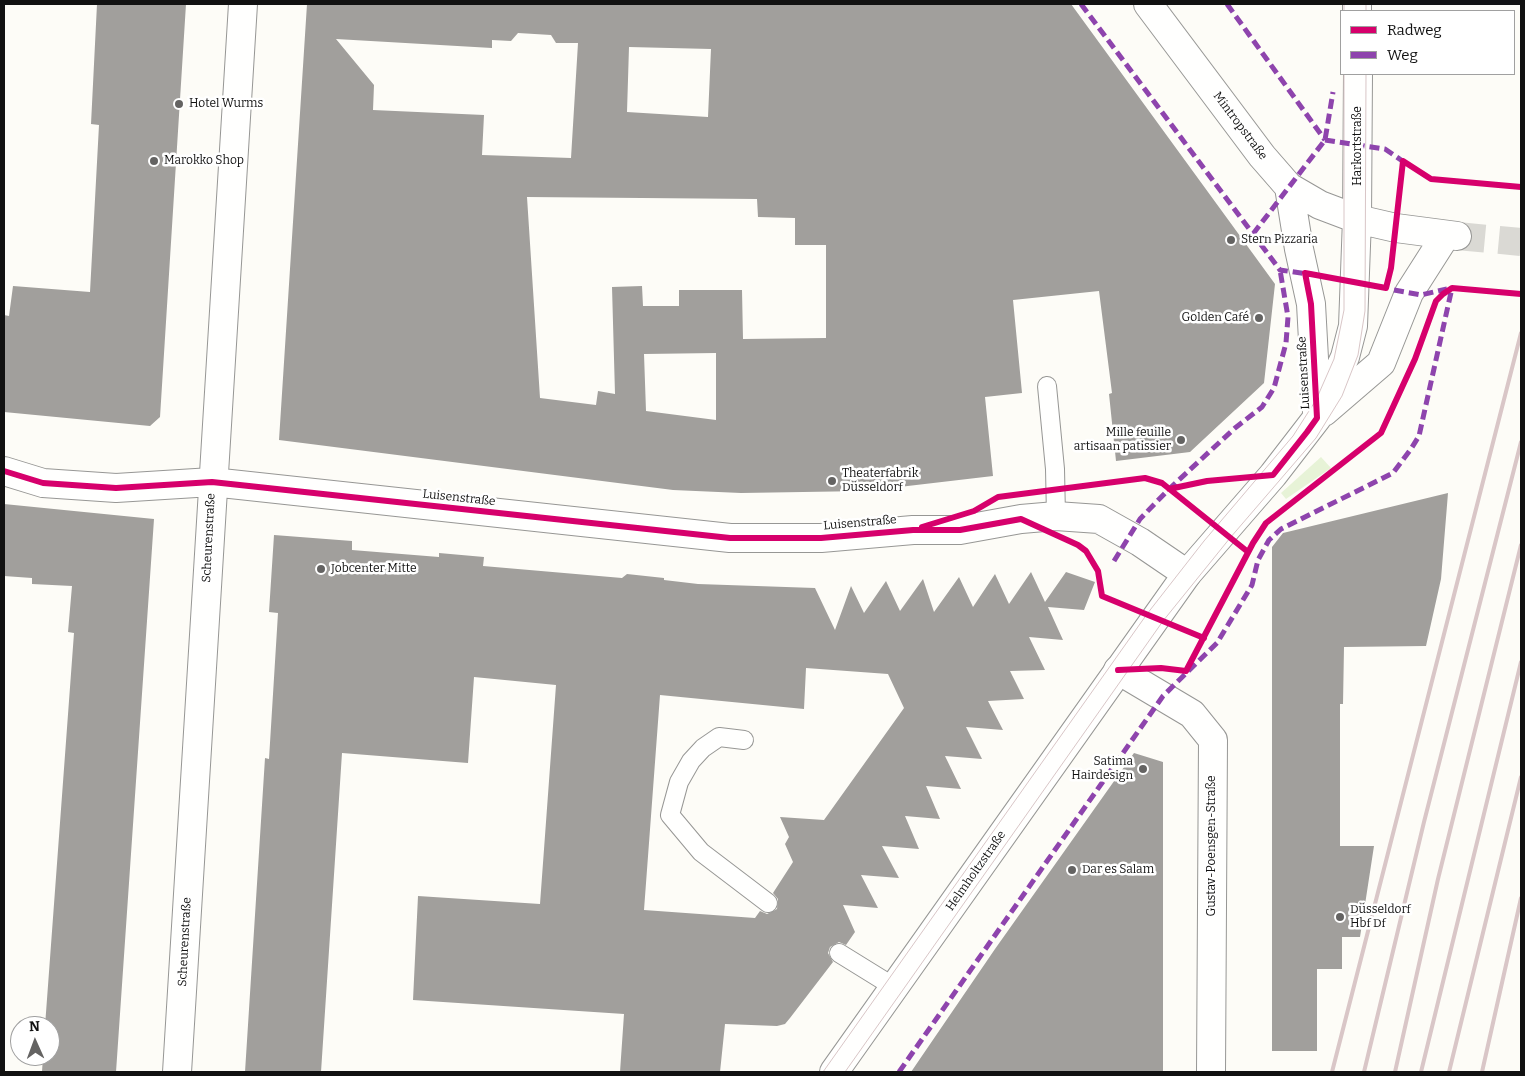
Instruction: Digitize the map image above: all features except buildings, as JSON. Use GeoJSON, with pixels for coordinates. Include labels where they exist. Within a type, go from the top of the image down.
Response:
{"type":"FeatureCollection","features":[{"type":"Feature","properties":{"kind":"street","name":"Scheurenstraße"},"geometry":{"type":"LineString","coordinates":[[177,1072],[243,4]]}},
{"type":"Feature","properties":{"kind":"street","name":"Mintropstraße"},"geometry":{"type":"LineString","coordinates":[[1150,5],[1262,156],[1289,187],[1320,206],[1357,219],[1396,228],[1451,236]]}},
{"type":"Feature","properties":{"kind":"street","name":"Harkortstraße"},"geometry":{"type":"LineString","coordinates":[[1357,219],[1358,75]]}},
{"type":"Feature","properties":{"kind":"street","name":"Luisenstraße"},"geometry":{"type":"LineString","coordinates":[[1289,187],[1299,249],[1311,304],[1317,418]]}},
{"type":"Feature","properties":{"kind":"street","name":"Luisenstraße"},"geometry":{"type":"LineString","coordinates":[[1317,418],[1345,357],[1353,326],[1357,219]]}},
{"type":"Feature","properties":{"kind":"street","name":"Luisenstraße"},"geometry":{"type":"LineString","coordinates":[[4,471],[43,483],[116,488],[212,482],[730,538],[821,538],[913,530],[960,530],[1021,519],[1056,516],[1099,519],[1140,542],[1187,574],[1273,475],[1317,418],[1381,363],[1409,293],[1451,236]]}},
{"type":"Feature","properties":{"kind":"street","name":"Helmholtzstraße"},"geometry":{"type":"LineString","coordinates":[[834,1072],[1187,574]]}},
{"type":"Feature","properties":{"kind":"street","name":"Gustav-Poensgen-Straße"},"geometry":{"type":"LineString","coordinates":[[1118,670],[1192,714],[1213,740],[1211,1072]]}},
{"type":"Feature","properties":{"kind":"lane"},"geometry":{"type":"LineString","coordinates":[[1047,386],[1055,469],[1056,516]]}},
{"type":"Feature","properties":{"kind":"lane"},"geometry":{"type":"LineString","coordinates":[[744,740],[719,737],[703,748],[691,761],[679,782],[670,815],[702,852],[768,902]]}},
{"type":"Feature","properties":{"kind":"lane"},"geometry":{"type":"LineString","coordinates":[[839,953],[894,987]]}},
{"type":"Feature","properties":{"kind":"green space"},"geometry":{"type":"Polygon","coordinates":[[[1321,457],[1331,468],[1286,499],[1281,493],[1321,457]]]}},
{"type":"Feature","properties":{"kind":"tunnel"},"geometry":{"type":"LineString","coordinates":[[1457,236],[1521,242]]}},
{"type":"Feature","properties":{"kind":"tram line"},"geometry":{"type":"LineString","coordinates":[[1344,4],[1344,10]]}},
{"type":"Feature","properties":{"kind":"tram line"},"geometry":{"type":"LineString","coordinates":[[1366,4],[1366,10]]}},
{"type":"Feature","properties":{"kind":"tram line"},"geometry":{"type":"LineString","coordinates":[[823,1072],[1147,614],[1204,541],[1293,436],[1316,400],[1334,359],[1344,310],[1344,75]]}},
{"type":"Feature","properties":{"kind":"tram line"},"geometry":{"type":"LineString","coordinates":[[845,1072],[1163,621],[1230,538],[1316,438],[1342,396],[1358,355],[1365,311],[1366,75]]}},
{"type":"Feature","properties":{"kind":"railway"},"geometry":{"type":"LineString","coordinates":[[1332,1072],[1521,333]]}},
{"type":"Feature","properties":{"kind":"railway"},"geometry":{"type":"LineString","coordinates":[[1364,1072],[1424,822],[1521,442]]}},
{"type":"Feature","properties":{"kind":"railway"},"geometry":{"type":"LineString","coordinates":[[1395,1072],[1438,879],[1521,545]]}},
{"type":"Feature","properties":{"kind":"railway"},"geometry":{"type":"LineString","coordinates":[[1421,1072],[1521,662]]}},
{"type":"Feature","properties":{"kind":"railway"},"geometry":{"type":"LineString","coordinates":[[1449,1072],[1521,777]]}},
{"type":"Feature","properties":{"kind":"railway"},"geometry":{"type":"LineString","coordinates":[[1482,1072],[1521,898]]}},
{"type":"Feature","properties":{"kind":"marked path"},"geometry":{"type":"LineString","coordinates":[[1081,4],[1280,270],[1308,274]]}},
{"type":"Feature","properties":{"kind":"marked path"},"geometry":{"type":"LineString","coordinates":[[1227,4],[1325,140]]}},
{"type":"Feature","properties":{"kind":"marked path"},"geometry":{"type":"LineString","coordinates":[[1253,234],[1325,140],[1333,92]]}},
{"type":"Feature","properties":{"kind":"marked path"},"geometry":{"type":"LineString","coordinates":[[1325,140],[1385,149],[1407,164]]}},
{"type":"Feature","properties":{"kind":"marked path"},"geometry":{"type":"LineString","coordinates":[[1114,561],[1140,519],[1169,489],[1235,428],[1262,407],[1274,388],[1286,343],[1288,317],[1280,270]]}},
{"type":"Feature","properties":{"kind":"marked path"},"geometry":{"type":"LineString","coordinates":[[899,1072],[1163,696],[1217,643],[1252,585],[1258,560],[1269,540],[1281,529],[1393,473],[1411,449],[1419,436],[1452,288]]}},
{"type":"Feature","properties":{"kind":"marked path"},"geometry":{"type":"LineString","coordinates":[[1394,290],[1421,295],[1447,289]]}},
{"type":"Feature","properties":{"kind":"cycle path"},"geometry":{"type":"LineString","coordinates":[[1169,489],[1207,481],[1273,475],[1317,418],[1311,304],[1305,273],[1386,288],[1391,268],[1403,161],[1431,179],[1521,187]]}},
{"type":"Feature","properties":{"kind":"cycle path"},"geometry":{"type":"LineString","coordinates":[[1118,670],[1161,668],[1186,671],[1253,543],[1266,523],[1381,433],[1415,359],[1436,301],[1443,294],[1452,288],[1521,294]]}},
{"type":"Feature","properties":{"kind":"cycle path"},"geometry":{"type":"LineString","coordinates":[[4,471],[43,483],[116,488],[212,482],[730,538],[821,538],[913,530],[960,530],[1021,519],[1078,545],[1086,551],[1098,571],[1102,596],[1204,638]]}},
{"type":"Feature","properties":{"kind":"cycle path"},"geometry":{"type":"LineString","coordinates":[[922,527],[974,511],[998,497],[1145,478],[1162,483],[1248,552]]}},
{"type":"Feature","properties":{"kind":"place","name":"Hotel Wurms"},"geometry":{"type":"Point","coordinates":[179,104]}},
{"type":"Feature","properties":{"kind":"place","name":"Marokko Shop"},"geometry":{"type":"Point","coordinates":[154,161]}},
{"type":"Feature","properties":{"kind":"place","name":"Stern Pizzaria"},"geometry":{"type":"Point","coordinates":[1231,240]}},
{"type":"Feature","properties":{"kind":"place","name":"Golden Café"},"geometry":{"type":"Point","coordinates":[1259,318]}},
{"type":"Feature","properties":{"kind":"place","name":"Mille feuille artisaan patissier"},"geometry":{"type":"Point","coordinates":[1181,440]}},
{"type":"Feature","properties":{"kind":"place","name":"Theaterfabrik Düsseldorf"},"geometry":{"type":"Point","coordinates":[832,481]}},
{"type":"Feature","properties":{"kind":"place","name":"Jobcenter Mitte"},"geometry":{"type":"Point","coordinates":[321,569]}},
{"type":"Feature","properties":{"kind":"place","name":"Satima Hairdesign"},"geometry":{"type":"Point","coordinates":[1143,769]}},
{"type":"Feature","properties":{"kind":"place","name":"Dar es Salam"},"geometry":{"type":"Point","coordinates":[1072,870]}},
{"type":"Feature","properties":{"kind":"place","name":"Düsseldorf Hbf Df"},"geometry":{"type":"Point","coordinates":[1340,917]}}]}
